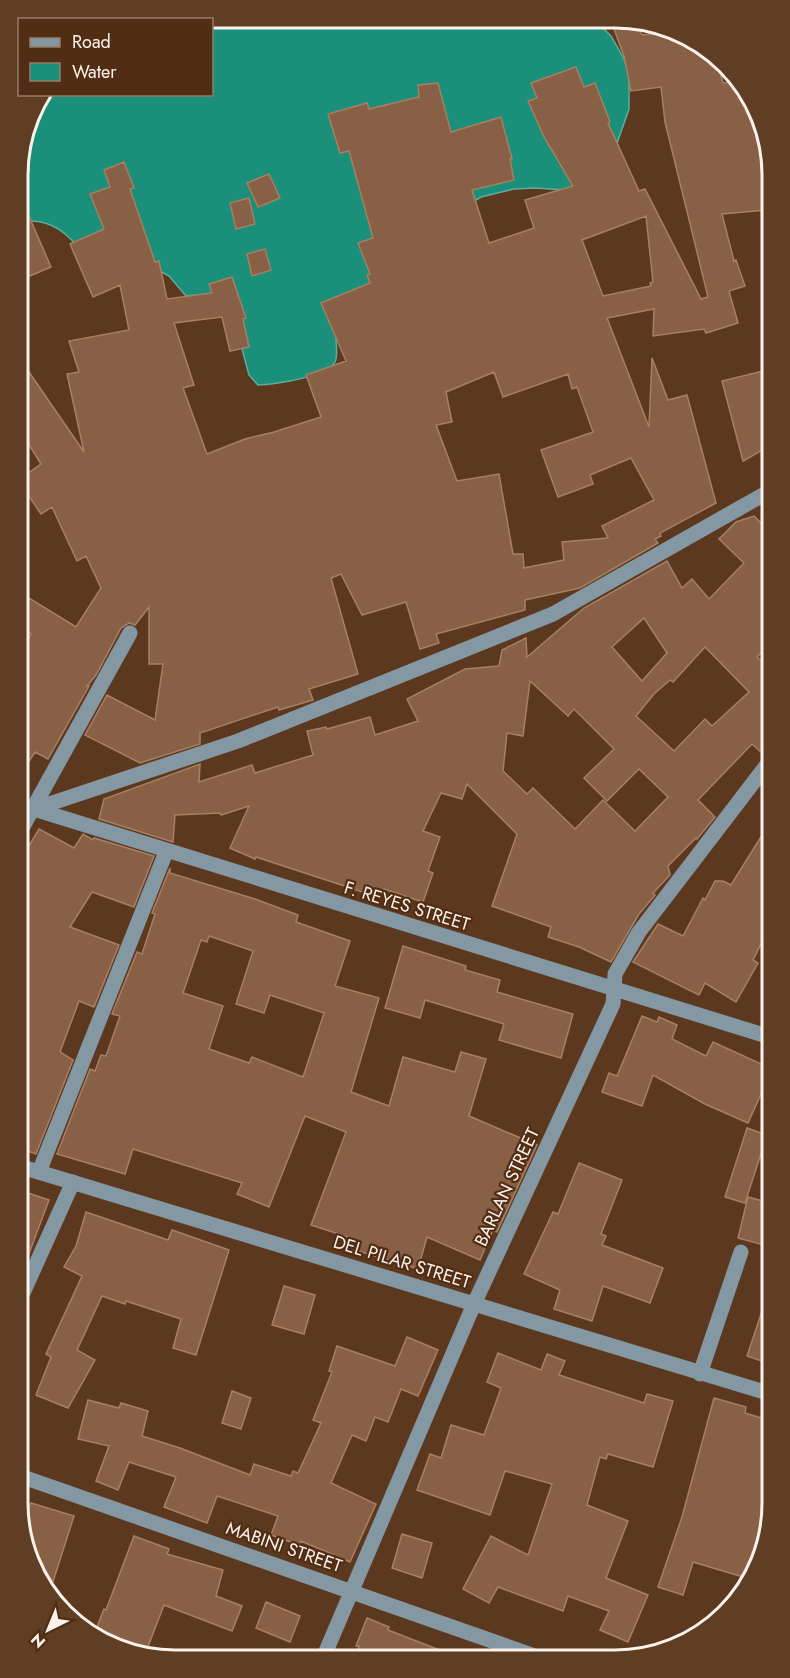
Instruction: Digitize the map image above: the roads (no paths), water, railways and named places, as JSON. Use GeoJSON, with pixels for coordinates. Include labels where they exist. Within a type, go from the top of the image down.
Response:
{"type":"FeatureCollection","features":[{"type":"Feature","properties":{"kind":"street"},"geometry":{"type":"LineString","coordinates":[[29,812],[238,741],[553,614],[762,498]]}},
{"type":"Feature","properties":{"kind":"street"},"geometry":{"type":"LineString","coordinates":[[29,810],[130,633]]}},
{"type":"Feature","properties":{"kind":"street","name":"BARLAN STREET"},"geometry":{"type":"LineString","coordinates":[[326,1650],[474,1304],[613,1004],[615,974],[639,932],[762,772]]}},
{"type":"Feature","properties":{"kind":"street","name":"F. REYES STREET"},"geometry":{"type":"LineString","coordinates":[[29,813],[166,852],[761,1034]]}},
{"type":"Feature","properties":{"kind":"street"},"geometry":{"type":"LineString","coordinates":[[39,1172],[166,852]]}},
{"type":"Feature","properties":{"kind":"street","name":"DEL PILAR STREET"},"geometry":{"type":"LineString","coordinates":[[28,1169],[761,1391]]}},
{"type":"Feature","properties":{"kind":"street"},"geometry":{"type":"LineString","coordinates":[[28,1282],[73,1182]]}},
{"type":"Feature","properties":{"kind":"street"},"geometry":{"type":"LineString","coordinates":[[700,1374],[741,1252]]}},
{"type":"Feature","properties":{"kind":"street","name":"MABINI STREET"},"geometry":{"type":"LineString","coordinates":[[28,1479],[518,1650]]}},
{"type":"Feature","properties":{"kind":"water"},"geometry":{"type":"Polygon","coordinates":[[[213,28],[603,28],[611,36],[629,72],[629,109],[616,146],[576,184],[565,190],[514,189],[481,197],[462,208],[379,301],[336,330],[337,356],[333,365],[314,375],[302,378],[258,385],[249,375],[241,345],[213,296],[186,296],[169,276],[160,271],[83,254],[71,239],[56,228],[30,221],[29,166],[33,137],[52,96],[213,96],[213,28]]]}}]}
